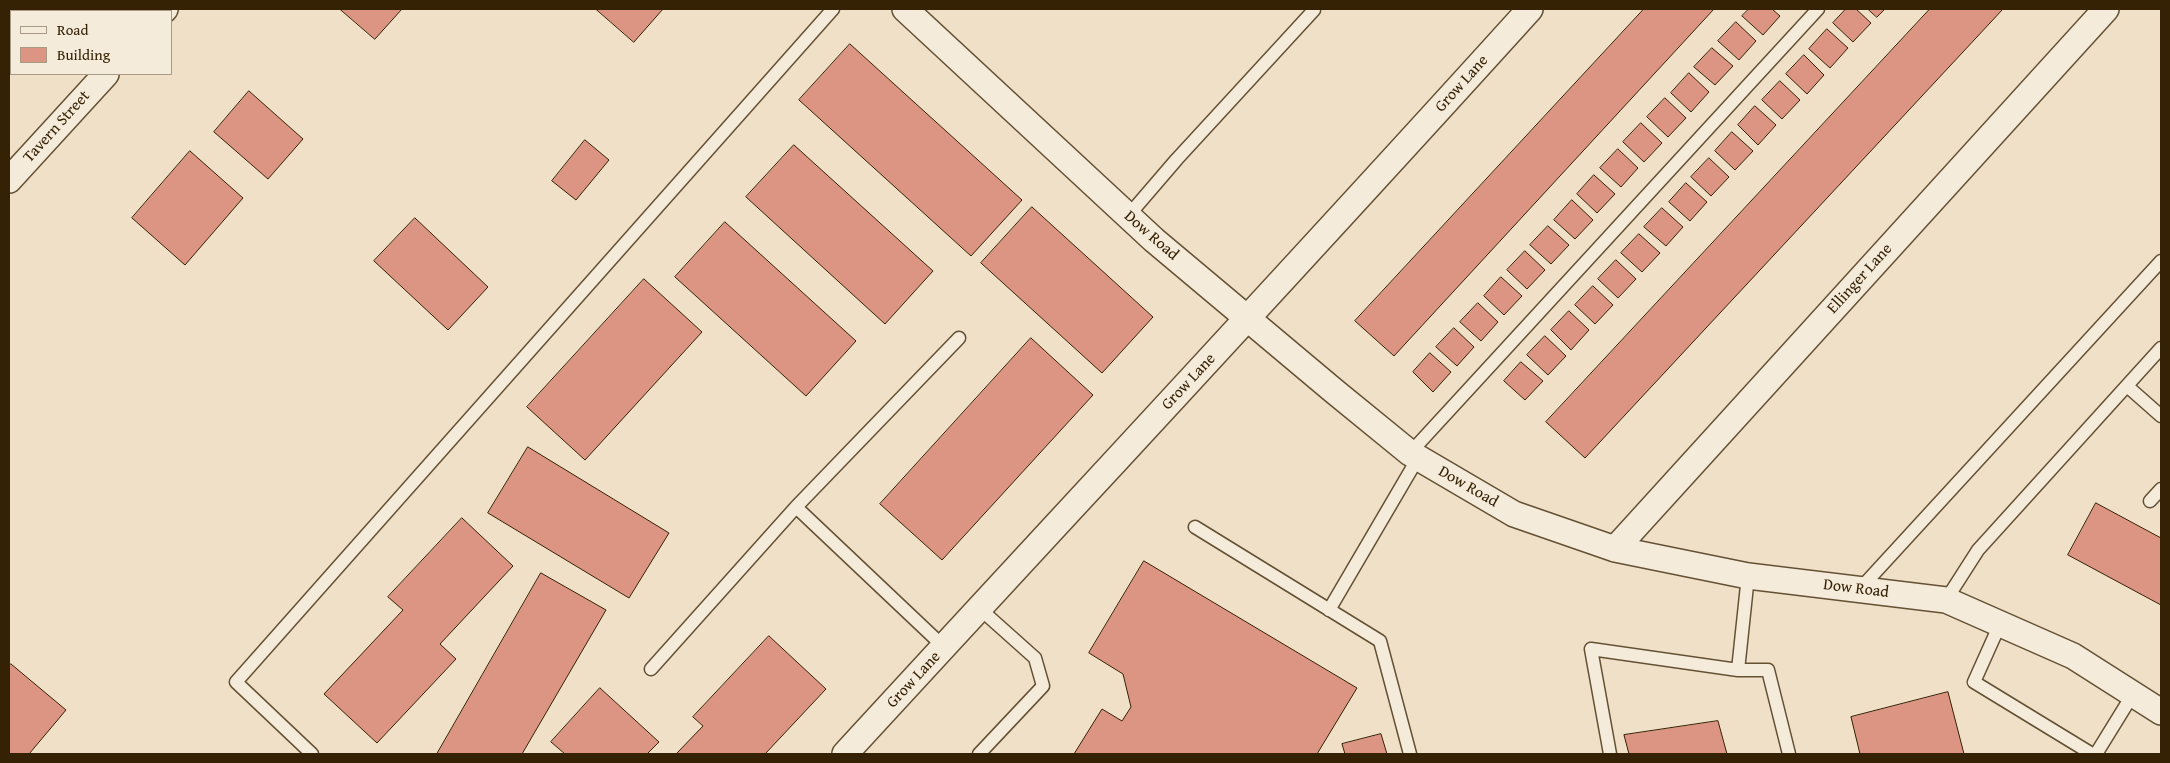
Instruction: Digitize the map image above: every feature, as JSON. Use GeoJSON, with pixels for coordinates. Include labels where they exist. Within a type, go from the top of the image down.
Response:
{"type":"FeatureCollection","features":[{"type":"Feature","properties":{"kind":"street","name":"Dow Road"},"geometry":{"type":"LineString","coordinates":[[905,9],[1154,240],[1414,455],[1514,514],[1615,549],[1748,576],[1946,600],[2073,656],[2161,712]]}},
{"type":"Feature","properties":{"kind":"street","name":"Ellinger Lane"},"geometry":{"type":"LineString","coordinates":[[1615,549],[2106,9]]}},
{"type":"Feature","properties":{"kind":"street","name":"Grow Lane"},"geometry":{"type":"LineString","coordinates":[[845,754],[1249,318],[1526,10]]}},
{"type":"Feature","properties":{"kind":"street","name":"Tavern Street"},"geometry":{"type":"LineString","coordinates":[[9,180],[105,75]]}},
{"type":"Feature","properties":{"kind":"lane"},"geometry":{"type":"LineString","coordinates":[[312,754],[236,682],[833,9]]}},
{"type":"Feature","properties":{"kind":"lane"},"geometry":{"type":"LineString","coordinates":[[1329,610],[1414,455],[1818,9]]}},
{"type":"Feature","properties":{"kind":"lane"},"geometry":{"type":"LineString","coordinates":[[1128,216],[1177,159],[1314,10]]}},
{"type":"Feature","properties":{"kind":"lane"},"geometry":{"type":"LineString","coordinates":[[1859,590],[2161,261]]}},
{"type":"Feature","properties":{"kind":"lane"},"geometry":{"type":"LineString","coordinates":[[651,670],[796,507],[959,338]]}},
{"type":"Feature","properties":{"kind":"lane"},"geometry":{"type":"LineString","coordinates":[[1946,600],[1978,550],[2161,348]]}},
{"type":"Feature","properties":{"kind":"lane"},"geometry":{"type":"LineString","coordinates":[[2127,386],[2161,416]]}},
{"type":"Feature","properties":{"kind":"lane"},"geometry":{"type":"LineString","coordinates":[[2150,500],[2161,489]]}},
{"type":"Feature","properties":{"kind":"lane"},"geometry":{"type":"LineString","coordinates":[[796,507],[944,646]]}},
{"type":"Feature","properties":{"kind":"lane"},"geometry":{"type":"LineString","coordinates":[[1195,527],[1380,641],[1410,754]]}},
{"type":"Feature","properties":{"kind":"lane"},"geometry":{"type":"LineString","coordinates":[[1738,670],[1748,576]]}},
{"type":"Feature","properties":{"kind":"lane"},"geometry":{"type":"LineString","coordinates":[[979,608],[1035,658],[1043,686],[979,754]]}},
{"type":"Feature","properties":{"kind":"lane"},"geometry":{"type":"LineString","coordinates":[[2000,624],[1974,682],[2094,754],[2133,694]]}},
{"type":"Feature","properties":{"kind":"lane"},"geometry":{"type":"LineString","coordinates":[[1610,754],[1591,648],[1738,670],[1768,670],[1789,754]]}},
{"type":"Feature","properties":{"kind":"building"},"geometry":{"type":"Polygon","coordinates":[[[340,9],[402,9],[375,39],[340,9]]]}},
{"type":"Feature","properties":{"kind":"building"},"geometry":{"type":"Polygon","coordinates":[[[596,9],[663,9],[634,42],[596,9]]]}},
{"type":"Feature","properties":{"kind":"building"},"geometry":{"type":"Polygon","coordinates":[[[1644,9],[1714,9],[1394,356],[1355,321],[1644,9]]]}},
{"type":"Feature","properties":{"kind":"building"},"geometry":{"type":"Polygon","coordinates":[[[1749,9],[1772,9],[1780,16],[1763,35],[1742,16],[1749,9]]]}},
{"type":"Feature","properties":{"kind":"building"},"geometry":{"type":"Polygon","coordinates":[[[1846,9],[1856,9],[1871,23],[1853,42],[1833,23],[1846,9]]]}},
{"type":"Feature","properties":{"kind":"building"},"geometry":{"type":"Polygon","coordinates":[[[1868,9],[1885,9],[1877,17],[1868,9]]]}},
{"type":"Feature","properties":{"kind":"building"},"geometry":{"type":"Polygon","coordinates":[[[1930,9],[2003,9],[1585,458],[1546,422],[1930,9]]]}},
{"type":"Feature","properties":{"kind":"building"},"geometry":{"type":"Polygon","coordinates":[[[1736,22],[1756,41],[1739,60],[1718,41],[1736,22]]]}},
{"type":"Feature","properties":{"kind":"building"},"geometry":{"type":"Polygon","coordinates":[[[1827,29],[1848,48],[1830,68],[1809,49],[1827,29]]]}},
{"type":"Feature","properties":{"kind":"building"},"geometry":{"type":"Polygon","coordinates":[[[850,44],[1022,200],[971,256],[799,100],[850,44]]]}},
{"type":"Feature","properties":{"kind":"building"},"geometry":{"type":"Polygon","coordinates":[[[1712,48],[1733,66],[1715,85],[1694,67],[1712,48]]]}},
{"type":"Feature","properties":{"kind":"building"},"geometry":{"type":"Polygon","coordinates":[[[1804,55],[1824,75],[1807,94],[1786,74],[1804,55]]]}},
{"type":"Feature","properties":{"kind":"building"},"geometry":{"type":"Polygon","coordinates":[[[1689,73],[1709,92],[1691,112],[1671,93],[1689,73]]]}},
{"type":"Feature","properties":{"kind":"building"},"geometry":{"type":"Polygon","coordinates":[[[1780,81],[1800,100],[1782,119],[1762,100],[1780,81]]]}},
{"type":"Feature","properties":{"kind":"building"},"geometry":{"type":"Polygon","coordinates":[[[249,91],[303,139],[268,179],[214,132],[249,91]]]}},
{"type":"Feature","properties":{"kind":"building"},"geometry":{"type":"Polygon","coordinates":[[[1665,98],[1686,118],[1668,137],[1647,117],[1665,98]]]}},
{"type":"Feature","properties":{"kind":"building"},"geometry":{"type":"Polygon","coordinates":[[[1755,106],[1776,125],[1758,145],[1738,125],[1755,106]]]}},
{"type":"Feature","properties":{"kind":"building"},"geometry":{"type":"Polygon","coordinates":[[[1641,123],[1662,143],[1644,162],[1623,142],[1641,123]]]}},
{"type":"Feature","properties":{"kind":"building"},"geometry":{"type":"Polygon","coordinates":[[[1732,132],[1753,151],[1735,170],[1715,151],[1732,132]]]}},
{"type":"Feature","properties":{"kind":"building"},"geometry":{"type":"Polygon","coordinates":[[[585,140],[609,160],[576,200],[552,181],[585,140]]]}},
{"type":"Feature","properties":{"kind":"building"},"geometry":{"type":"Polygon","coordinates":[[[794,145],[933,271],[885,324],[746,197],[794,145]]]}},
{"type":"Feature","properties":{"kind":"building"},"geometry":{"type":"Polygon","coordinates":[[[1618,149],[1638,168],[1621,187],[1600,168],[1618,149]]]}},
{"type":"Feature","properties":{"kind":"building"},"geometry":{"type":"Polygon","coordinates":[[[190,151],[243,198],[185,265],[132,218],[190,151]]]}},
{"type":"Feature","properties":{"kind":"building"},"geometry":{"type":"Polygon","coordinates":[[[1709,158],[1729,177],[1711,196],[1691,177],[1709,158]]]}},
{"type":"Feature","properties":{"kind":"building"},"geometry":{"type":"Polygon","coordinates":[[[1594,175],[1615,194],[1597,213],[1577,194],[1594,175]]]}},
{"type":"Feature","properties":{"kind":"building"},"geometry":{"type":"Polygon","coordinates":[[[1686,183],[1707,202],[1690,221],[1669,202],[1686,183]]]}},
{"type":"Feature","properties":{"kind":"building"},"geometry":{"type":"Polygon","coordinates":[[[1572,200],[1593,220],[1575,239],[1554,220],[1572,200]]]}},
{"type":"Feature","properties":{"kind":"building"},"geometry":{"type":"Polygon","coordinates":[[[1032,207],[1153,317],[1102,373],[981,263],[1032,207]]]}},
{"type":"Feature","properties":{"kind":"building"},"geometry":{"type":"Polygon","coordinates":[[[1662,208],[1683,227],[1666,246],[1644,227],[1662,208]]]}},
{"type":"Feature","properties":{"kind":"building"},"geometry":{"type":"Polygon","coordinates":[[[415,218],[488,287],[448,330],[374,261],[415,218]]]}},
{"type":"Feature","properties":{"kind":"building"},"geometry":{"type":"Polygon","coordinates":[[[725,222],[856,341],[806,396],[675,277],[725,222]]]}},
{"type":"Feature","properties":{"kind":"building"},"geometry":{"type":"Polygon","coordinates":[[[1548,226],[1569,245],[1551,264],[1530,245],[1548,226]]]}},
{"type":"Feature","properties":{"kind":"building"},"geometry":{"type":"Polygon","coordinates":[[[1639,234],[1660,253],[1642,272],[1621,253],[1639,234]]]}},
{"type":"Feature","properties":{"kind":"building"},"geometry":{"type":"Polygon","coordinates":[[[1525,251],[1545,270],[1527,289],[1507,270],[1525,251]]]}},
{"type":"Feature","properties":{"kind":"building"},"geometry":{"type":"Polygon","coordinates":[[[1616,260],[1636,279],[1618,298],[1598,279],[1616,260]]]}},
{"type":"Feature","properties":{"kind":"building"},"geometry":{"type":"Polygon","coordinates":[[[1501,277],[1522,296],[1504,315],[1484,296],[1501,277]]]}},
{"type":"Feature","properties":{"kind":"building"},"geometry":{"type":"Polygon","coordinates":[[[644,279],[702,332],[585,460],[527,407],[644,279]]]}},
{"type":"Feature","properties":{"kind":"building"},"geometry":{"type":"Polygon","coordinates":[[[1593,286],[1613,305],[1595,324],[1575,305],[1593,286]]]}},
{"type":"Feature","properties":{"kind":"building"},"geometry":{"type":"Polygon","coordinates":[[[1478,303],[1498,322],[1481,341],[1460,322],[1478,303]]]}},
{"type":"Feature","properties":{"kind":"building"},"geometry":{"type":"Polygon","coordinates":[[[1569,311],[1589,330],[1571,350],[1551,330],[1569,311]]]}},
{"type":"Feature","properties":{"kind":"building"},"geometry":{"type":"Polygon","coordinates":[[[1454,328],[1474,347],[1457,366],[1436,347],[1454,328]]]}},
{"type":"Feature","properties":{"kind":"building"},"geometry":{"type":"Polygon","coordinates":[[[1545,336],[1566,356],[1548,375],[1527,355],[1545,336]]]}},
{"type":"Feature","properties":{"kind":"building"},"geometry":{"type":"Polygon","coordinates":[[[1031,338],[1093,395],[942,560],[880,504],[1031,338]]]}},
{"type":"Feature","properties":{"kind":"building"},"geometry":{"type":"Polygon","coordinates":[[[1430,353],[1451,372],[1433,392],[1413,372],[1430,353]]]}},
{"type":"Feature","properties":{"kind":"building"},"geometry":{"type":"Polygon","coordinates":[[[1521,362],[1543,381],[1525,400],[1504,381],[1521,362]]]}},
{"type":"Feature","properties":{"kind":"building"},"geometry":{"type":"Polygon","coordinates":[[[528,447],[669,533],[629,598],[488,513],[528,447]]]}},
{"type":"Feature","properties":{"kind":"building"},"geometry":{"type":"Polygon","coordinates":[[[2096,503],[2161,538],[2161,605],[2068,555],[2096,503]]]}},
{"type":"Feature","properties":{"kind":"building"},"geometry":{"type":"Polygon","coordinates":[[[462,518],[513,566],[440,644],[456,659],[377,743],[324,694],[403,610],[388,597],[462,518]]]}},
{"type":"Feature","properties":{"kind":"building"},"geometry":{"type":"Polygon","coordinates":[[[1144,561],[1357,688],[1317,754],[1074,754],[1102,709],[1122,721],[1131,707],[1123,674],[1089,653],[1144,561]]]}},
{"type":"Feature","properties":{"kind":"building"},"geometry":{"type":"Polygon","coordinates":[[[541,573],[606,610],[522,754],[437,754],[541,573]]]}},
{"type":"Feature","properties":{"kind":"building"},"geometry":{"type":"Polygon","coordinates":[[[769,636],[826,689],[765,754],[676,754],[703,726],[693,717],[769,636]]]}},
{"type":"Feature","properties":{"kind":"building"},"geometry":{"type":"Polygon","coordinates":[[[11,664],[66,710],[29,754],[9,754],[9,666],[11,664]]]}},
{"type":"Feature","properties":{"kind":"building"},"geometry":{"type":"Polygon","coordinates":[[[600,688],[659,742],[647,754],[565,754],[551,742],[600,688]]]}},
{"type":"Feature","properties":{"kind":"building"},"geometry":{"type":"Polygon","coordinates":[[[1948,692],[1964,754],[1860,754],[1851,717],[1948,692]]]}},
{"type":"Feature","properties":{"kind":"building"},"geometry":{"type":"Polygon","coordinates":[[[1718,721],[1727,754],[1629,754],[1624,735],[1718,721]]]}},
{"type":"Feature","properties":{"kind":"building"},"geometry":{"type":"Polygon","coordinates":[[[1381,734],[1387,754],[1345,754],[1342,744],[1381,734]]]}}]}
